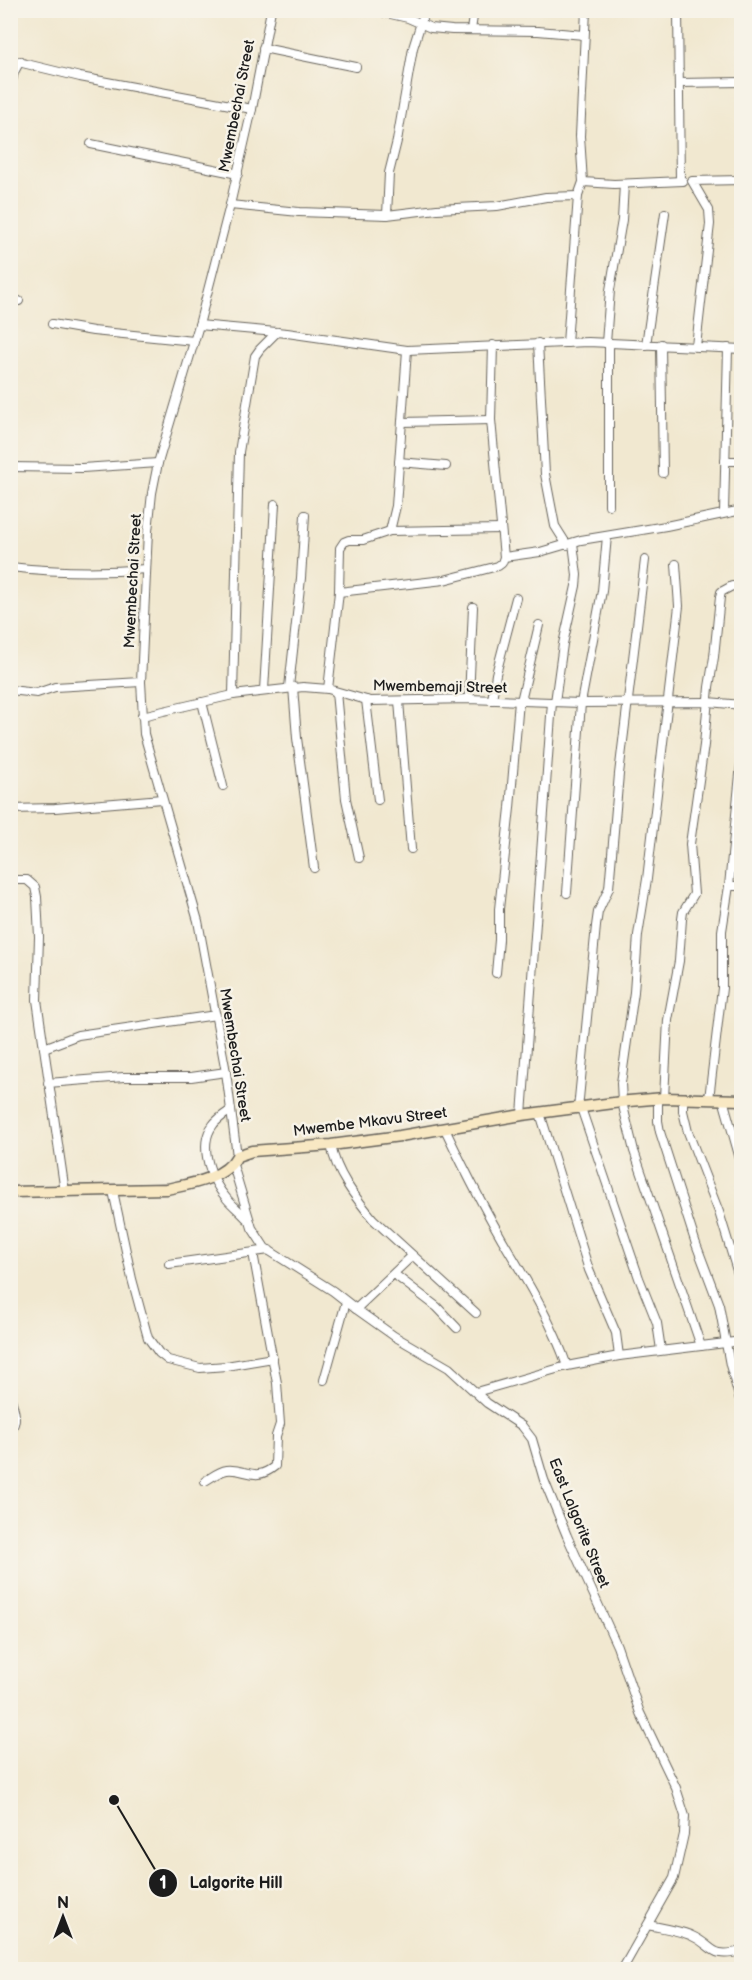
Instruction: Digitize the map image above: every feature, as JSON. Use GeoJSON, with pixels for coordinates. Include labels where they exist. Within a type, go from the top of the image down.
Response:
{"type":"FeatureCollection","features":[{"type":"Feature","properties":{"kind":"street","name":"Mwembechai Street"},"geometry":{"type":"LineString","coordinates":[[235,1161],[226,1072],[198,921],[144,734],[141,682],[150,508],[158,463],[199,325],[238,174],[271,10]]}},
{"type":"Feature","properties":{"kind":"street"},"geometry":{"type":"LineString","coordinates":[[373,10],[408,18],[431,28],[538,31],[584,35]]}},
{"type":"Feature","properties":{"kind":"street"},"geometry":{"type":"LineString","coordinates":[[387,215],[388,173],[397,141],[413,48],[425,10]]}},
{"type":"Feature","properties":{"kind":"street"},"geometry":{"type":"LineString","coordinates":[[471,30],[474,10]]}},
{"type":"Feature","properties":{"kind":"street"},"geometry":{"type":"LineString","coordinates":[[567,343],[578,196],[583,182],[580,136],[586,10]]}},
{"type":"Feature","properties":{"kind":"street"},"geometry":{"type":"LineString","coordinates":[[678,10],[680,181]]}},
{"type":"Feature","properties":{"kind":"street"},"geometry":{"type":"LineString","coordinates":[[263,48],[356,67]]}},
{"type":"Feature","properties":{"kind":"street"},"geometry":{"type":"LineString","coordinates":[[10,60],[80,77],[252,110]]}},
{"type":"Feature","properties":{"kind":"street"},"geometry":{"type":"LineString","coordinates":[[10,89],[14,72],[20,61]]}},
{"type":"Feature","properties":{"kind":"street"},"geometry":{"type":"LineString","coordinates":[[679,82],[741,82]]}},
{"type":"Feature","properties":{"kind":"street"},"geometry":{"type":"LineString","coordinates":[[91,144],[238,174]]}},
{"type":"Feature","properties":{"kind":"street"},"geometry":{"type":"LineString","coordinates":[[583,182],[624,184],[741,180]]}},
{"type":"Feature","properties":{"kind":"street"},"geometry":{"type":"LineString","coordinates":[[692,181],[709,210],[710,225],[696,346]]}},
{"type":"Feature","properties":{"kind":"street"},"geometry":{"type":"LineString","coordinates":[[609,505],[607,343],[610,290],[622,220],[624,184]]}},
{"type":"Feature","properties":{"kind":"street"},"geometry":{"type":"LineString","coordinates":[[230,205],[298,212],[387,215],[437,209],[497,206],[546,197],[578,196]]}},
{"type":"Feature","properties":{"kind":"street"},"geometry":{"type":"LineString","coordinates":[[646,345],[665,213]]}},
{"type":"Feature","properties":{"kind":"street"},"geometry":{"type":"LineString","coordinates":[[10,298],[19,301]]}},
{"type":"Feature","properties":{"kind":"street"},"geometry":{"type":"LineString","coordinates":[[52,324],[93,331],[194,341]]}},
{"type":"Feature","properties":{"kind":"street"},"geometry":{"type":"LineString","coordinates":[[199,325],[277,332],[407,350],[538,343],[662,344],[741,349]]}},
{"type":"Feature","properties":{"kind":"street"},"geometry":{"type":"LineString","coordinates":[[233,695],[240,437],[255,356],[277,332]]}},
{"type":"Feature","properties":{"kind":"street"},"geometry":{"type":"LineString","coordinates":[[522,1115],[554,702],[577,575],[570,544],[555,526],[545,474],[538,343]]}},
{"type":"Feature","properties":{"kind":"street"},"geometry":{"type":"LineString","coordinates":[[662,344],[663,473]]}},
{"type":"Feature","properties":{"kind":"street"},"geometry":{"type":"LineString","coordinates":[[339,592],[444,580],[502,563],[504,557],[491,420],[492,345]]}},
{"type":"Feature","properties":{"kind":"street"},"geometry":{"type":"LineString","coordinates":[[724,513],[728,348]]}},
{"type":"Feature","properties":{"kind":"street"},"geometry":{"type":"LineString","coordinates":[[390,531],[396,506],[407,350]]}},
{"type":"Feature","properties":{"kind":"street"},"geometry":{"type":"LineString","coordinates":[[402,422],[491,420]]}},
{"type":"Feature","properties":{"kind":"street"},"geometry":{"type":"LineString","coordinates":[[725,461],[741,461]]}},
{"type":"Feature","properties":{"kind":"street"},"geometry":{"type":"LineString","coordinates":[[399,462],[446,466]]}},
{"type":"Feature","properties":{"kind":"street"},"geometry":{"type":"LineString","coordinates":[[10,467],[82,468],[158,463]]}},
{"type":"Feature","properties":{"kind":"street"},"geometry":{"type":"LineString","coordinates":[[264,690],[275,504]]}},
{"type":"Feature","properties":{"kind":"street"},"geometry":{"type":"LineString","coordinates":[[504,557],[741,510]]}},
{"type":"Feature","properties":{"kind":"street"},"geometry":{"type":"LineString","coordinates":[[305,515],[291,687],[314,868]]}},
{"type":"Feature","properties":{"kind":"street"},"geometry":{"type":"LineString","coordinates":[[358,858],[346,800],[332,691],[341,545],[349,540],[363,540],[390,531],[501,529]]}},
{"type":"Feature","properties":{"kind":"street"},"geometry":{"type":"LineString","coordinates":[[567,893],[581,703],[602,591],[607,536]]}},
{"type":"Feature","properties":{"kind":"street"},"geometry":{"type":"LineString","coordinates":[[645,560],[609,888],[598,912],[596,926],[580,1108],[657,1323],[661,1350]]}},
{"type":"Feature","properties":{"kind":"street"},"geometry":{"type":"LineString","coordinates":[[676,564],[679,606],[647,879],[638,935],[634,992],[623,1067],[622,1102],[634,1151],[701,1346]]}},
{"type":"Feature","properties":{"kind":"street"},"geometry":{"type":"LineString","coordinates":[[10,567],[40,571],[146,569]]}},
{"type":"Feature","properties":{"kind":"street"},"geometry":{"type":"LineString","coordinates":[[741,588],[732,585],[721,592],[720,597],[704,745],[690,844],[694,894],[683,912],[679,961],[668,1020],[658,1121],[696,1244],[719,1305],[730,1365],[741,1407]]}},
{"type":"Feature","properties":{"kind":"street"},"geometry":{"type":"LineString","coordinates":[[492,700],[496,674],[516,598]]}},
{"type":"Feature","properties":{"kind":"street"},"geometry":{"type":"LineString","coordinates":[[469,699],[473,607]]}},
{"type":"Feature","properties":{"kind":"street"},"geometry":{"type":"LineString","coordinates":[[495,973],[499,940],[498,909],[520,701],[539,626]]}},
{"type":"Feature","properties":{"kind":"street"},"geometry":{"type":"LineString","coordinates":[[10,690],[37,693],[55,687],[141,682]]}},
{"type":"Feature","properties":{"kind":"street","name":"Mwembemaji Street"},"geometry":{"type":"LineString","coordinates":[[142,716],[233,695],[291,687],[332,691],[366,700],[708,702],[741,705]]}},
{"type":"Feature","properties":{"kind":"street"},"geometry":{"type":"LineString","coordinates":[[366,700],[378,800]]}},
{"type":"Feature","properties":{"kind":"street"},"geometry":{"type":"LineString","coordinates":[[399,700],[411,849]]}},
{"type":"Feature","properties":{"kind":"street"},"geometry":{"type":"LineString","coordinates":[[202,702],[223,786]]}},
{"type":"Feature","properties":{"kind":"street"},"geometry":{"type":"LineString","coordinates":[[709,1099],[722,988],[722,931],[729,886],[741,754]]}},
{"type":"Feature","properties":{"kind":"street"},"geometry":{"type":"LineString","coordinates":[[10,809],[55,808],[162,799]]}},
{"type":"Feature","properties":{"kind":"street"},"geometry":{"type":"LineString","coordinates":[[10,880],[27,880],[35,887],[37,897],[39,937],[37,1000],[65,1192]]}},
{"type":"Feature","properties":{"kind":"street"},"geometry":{"type":"LineString","coordinates":[[729,886],[741,886]]}},
{"type":"Feature","properties":{"kind":"street"},"geometry":{"type":"LineString","coordinates":[[44,1048],[78,1035],[216,1015]]}},
{"type":"Feature","properties":{"kind":"street"},"geometry":{"type":"LineString","coordinates":[[48,1083],[124,1077],[191,1077],[226,1072]]}},
{"type":"Feature","properties":{"kind":"street","name":"Mwembe Mkavu Street"},"geometry":{"type":"LineString","coordinates":[[10,1192],[167,1189],[224,1171],[252,1151],[331,1145],[622,1102],[661,1098],[741,1100]]}},
{"type":"Feature","properties":{"kind":"street"},"geometry":{"type":"LineString","coordinates":[[682,1098],[688,1132],[719,1212],[741,1287]]}},
{"type":"Feature","properties":{"kind":"street"},"geometry":{"type":"LineString","coordinates":[[723,1099],[741,1166]]}},
{"type":"Feature","properties":{"kind":"street"},"geometry":{"type":"LineString","coordinates":[[231,1110],[212,1126],[206,1140],[211,1176],[227,1199],[250,1222]]}},
{"type":"Feature","properties":{"kind":"street"},"geometry":{"type":"LineString","coordinates":[[540,1113],[589,1270],[616,1333],[619,1356]]}},
{"type":"Feature","properties":{"kind":"street"},"geometry":{"type":"LineString","coordinates":[[445,1129],[474,1189],[543,1311],[560,1345],[567,1366]]}},
{"type":"Feature","properties":{"kind":"street"},"geometry":{"type":"LineString","coordinates":[[331,1145],[334,1160],[340,1172],[373,1219],[476,1313]]}},
{"type":"Feature","properties":{"kind":"street","name":"East Lalgorite Street"},"geometry":{"type":"LineString","coordinates":[[235,1161],[250,1222],[259,1240],[269,1251],[333,1291],[394,1336],[449,1368],[492,1407],[522,1426],[532,1439],[544,1480],[617,1646],[640,1713],[676,1788],[685,1816],[680,1857],[674,1878],[622,1970]]}},
{"type":"Feature","properties":{"kind":"street"},"geometry":{"type":"LineString","coordinates":[[113,1191],[132,1279],[148,1338],[159,1353],[168,1360],[200,1368],[273,1358]]}},
{"type":"Feature","properties":{"kind":"street"},"geometry":{"type":"LineString","coordinates":[[169,1264],[269,1251]]}},
{"type":"Feature","properties":{"kind":"street"},"geometry":{"type":"LineString","coordinates":[[205,1481],[220,1471],[230,1469],[246,1474],[260,1474],[275,1466],[276,1436],[280,1424],[277,1383],[253,1253]]}},
{"type":"Feature","properties":{"kind":"street"},"geometry":{"type":"LineString","coordinates":[[356,1310],[412,1256]]}},
{"type":"Feature","properties":{"kind":"street"},"geometry":{"type":"LineString","coordinates":[[394,1274],[437,1307],[457,1328]]}},
{"type":"Feature","properties":{"kind":"street"},"geometry":{"type":"LineString","coordinates":[[324,1380],[346,1302]]}},
{"type":"Feature","properties":{"kind":"street"},"geometry":{"type":"LineString","coordinates":[[476,1392],[567,1366],[619,1356],[741,1341]]}},
{"type":"Feature","properties":{"kind":"street"},"geometry":{"type":"LineString","coordinates":[[10,1396],[16,1420],[10,1431]]}},
{"type":"Feature","properties":{"kind":"street"},"geometry":{"type":"LineString","coordinates":[[648,1925],[688,1934],[715,1953],[741,1951]]}},
{"type":"Feature","properties":{"kind":"place","name":"Lalgorite Hill"},"geometry":{"type":"Point","coordinates":[114,1800]}}]}
